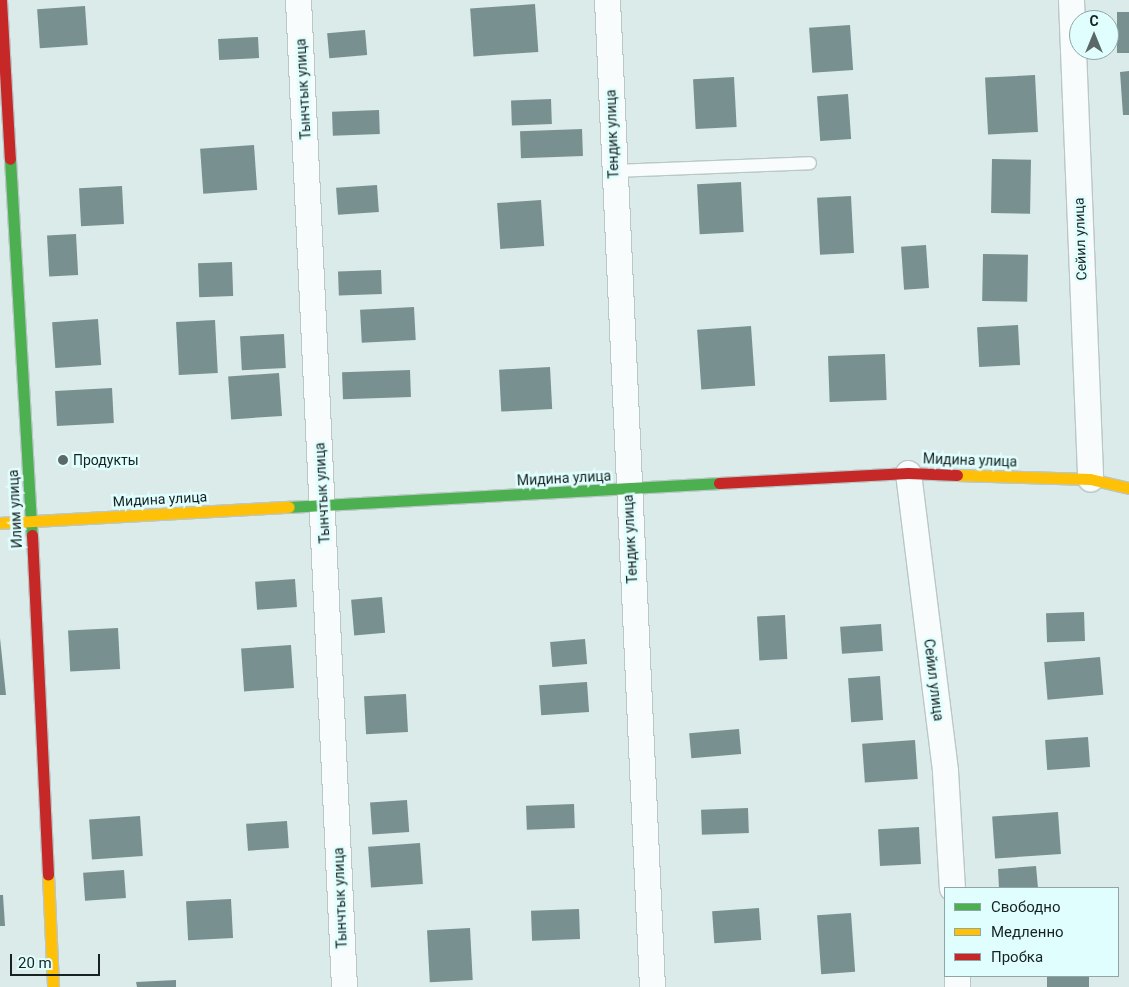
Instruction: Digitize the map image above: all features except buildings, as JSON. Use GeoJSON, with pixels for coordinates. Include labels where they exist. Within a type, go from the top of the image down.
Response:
{"type":"FeatureCollection","features":[{"type":"Feature","properties":{"kind":"street","name":"Илим улица"},"geometry":{"type":"LineString","coordinates":[[1,0],[31,521],[53,987]]}},
{"type":"Feature","properties":{"kind":"street","name":"Тынчтык улица"},"geometry":{"type":"LineString","coordinates":[[298,0],[344,987]]}},
{"type":"Feature","properties":{"kind":"street","name":"Тендик улица"},"geometry":{"type":"LineString","coordinates":[[607,0],[627,490],[652,987]]}},
{"type":"Feature","properties":{"kind":"street","name":"Сейил улица"},"geometry":{"type":"LineString","coordinates":[[1071,0],[1090,478]]}},
{"type":"Feature","properties":{"kind":"street","name":"Мидина улица"},"geometry":{"type":"LineString","coordinates":[[0,523],[627,490],[908,472],[1090,478],[1129,488]]}},
{"type":"Feature","properties":{"kind":"street","name":"Сейил улица"},"geometry":{"type":"LineString","coordinates":[[908,472],[945,771],[952,887]]}},
{"type":"Feature","properties":{"kind":"lane"},"geometry":{"type":"LineString","coordinates":[[614,171],[810,163]]}},
{"type":"Feature","properties":{"kind":"traffic: fast"},"geometry":{"type":"LineString","coordinates":[[10,159],[32,535]]}},
{"type":"Feature","properties":{"kind":"traffic: fast"},"geometry":{"type":"LineString","coordinates":[[289,507],[719,483]]}},
{"type":"Feature","properties":{"kind":"traffic: slow"},"geometry":{"type":"LineString","coordinates":[[957,475],[1090,479],[1129,488]]}},
{"type":"Feature","properties":{"kind":"traffic: slow"},"geometry":{"type":"LineString","coordinates":[[0,523],[289,507]]}},
{"type":"Feature","properties":{"kind":"traffic: slow"},"geometry":{"type":"LineString","coordinates":[[48,875],[53,987]]}},
{"type":"Feature","properties":{"kind":"traffic: jam"},"geometry":{"type":"LineString","coordinates":[[1,0],[10,159]]}},
{"type":"Feature","properties":{"kind":"traffic: jam"},"geometry":{"type":"LineString","coordinates":[[719,483],[908,473],[957,475]]}},
{"type":"Feature","properties":{"kind":"traffic: jam"},"geometry":{"type":"LineString","coordinates":[[32,535],[48,875]]}},
{"type":"Feature","properties":{"kind":"place","name":"Продукты"},"geometry":{"type":"Point","coordinates":[63,460]}}]}
